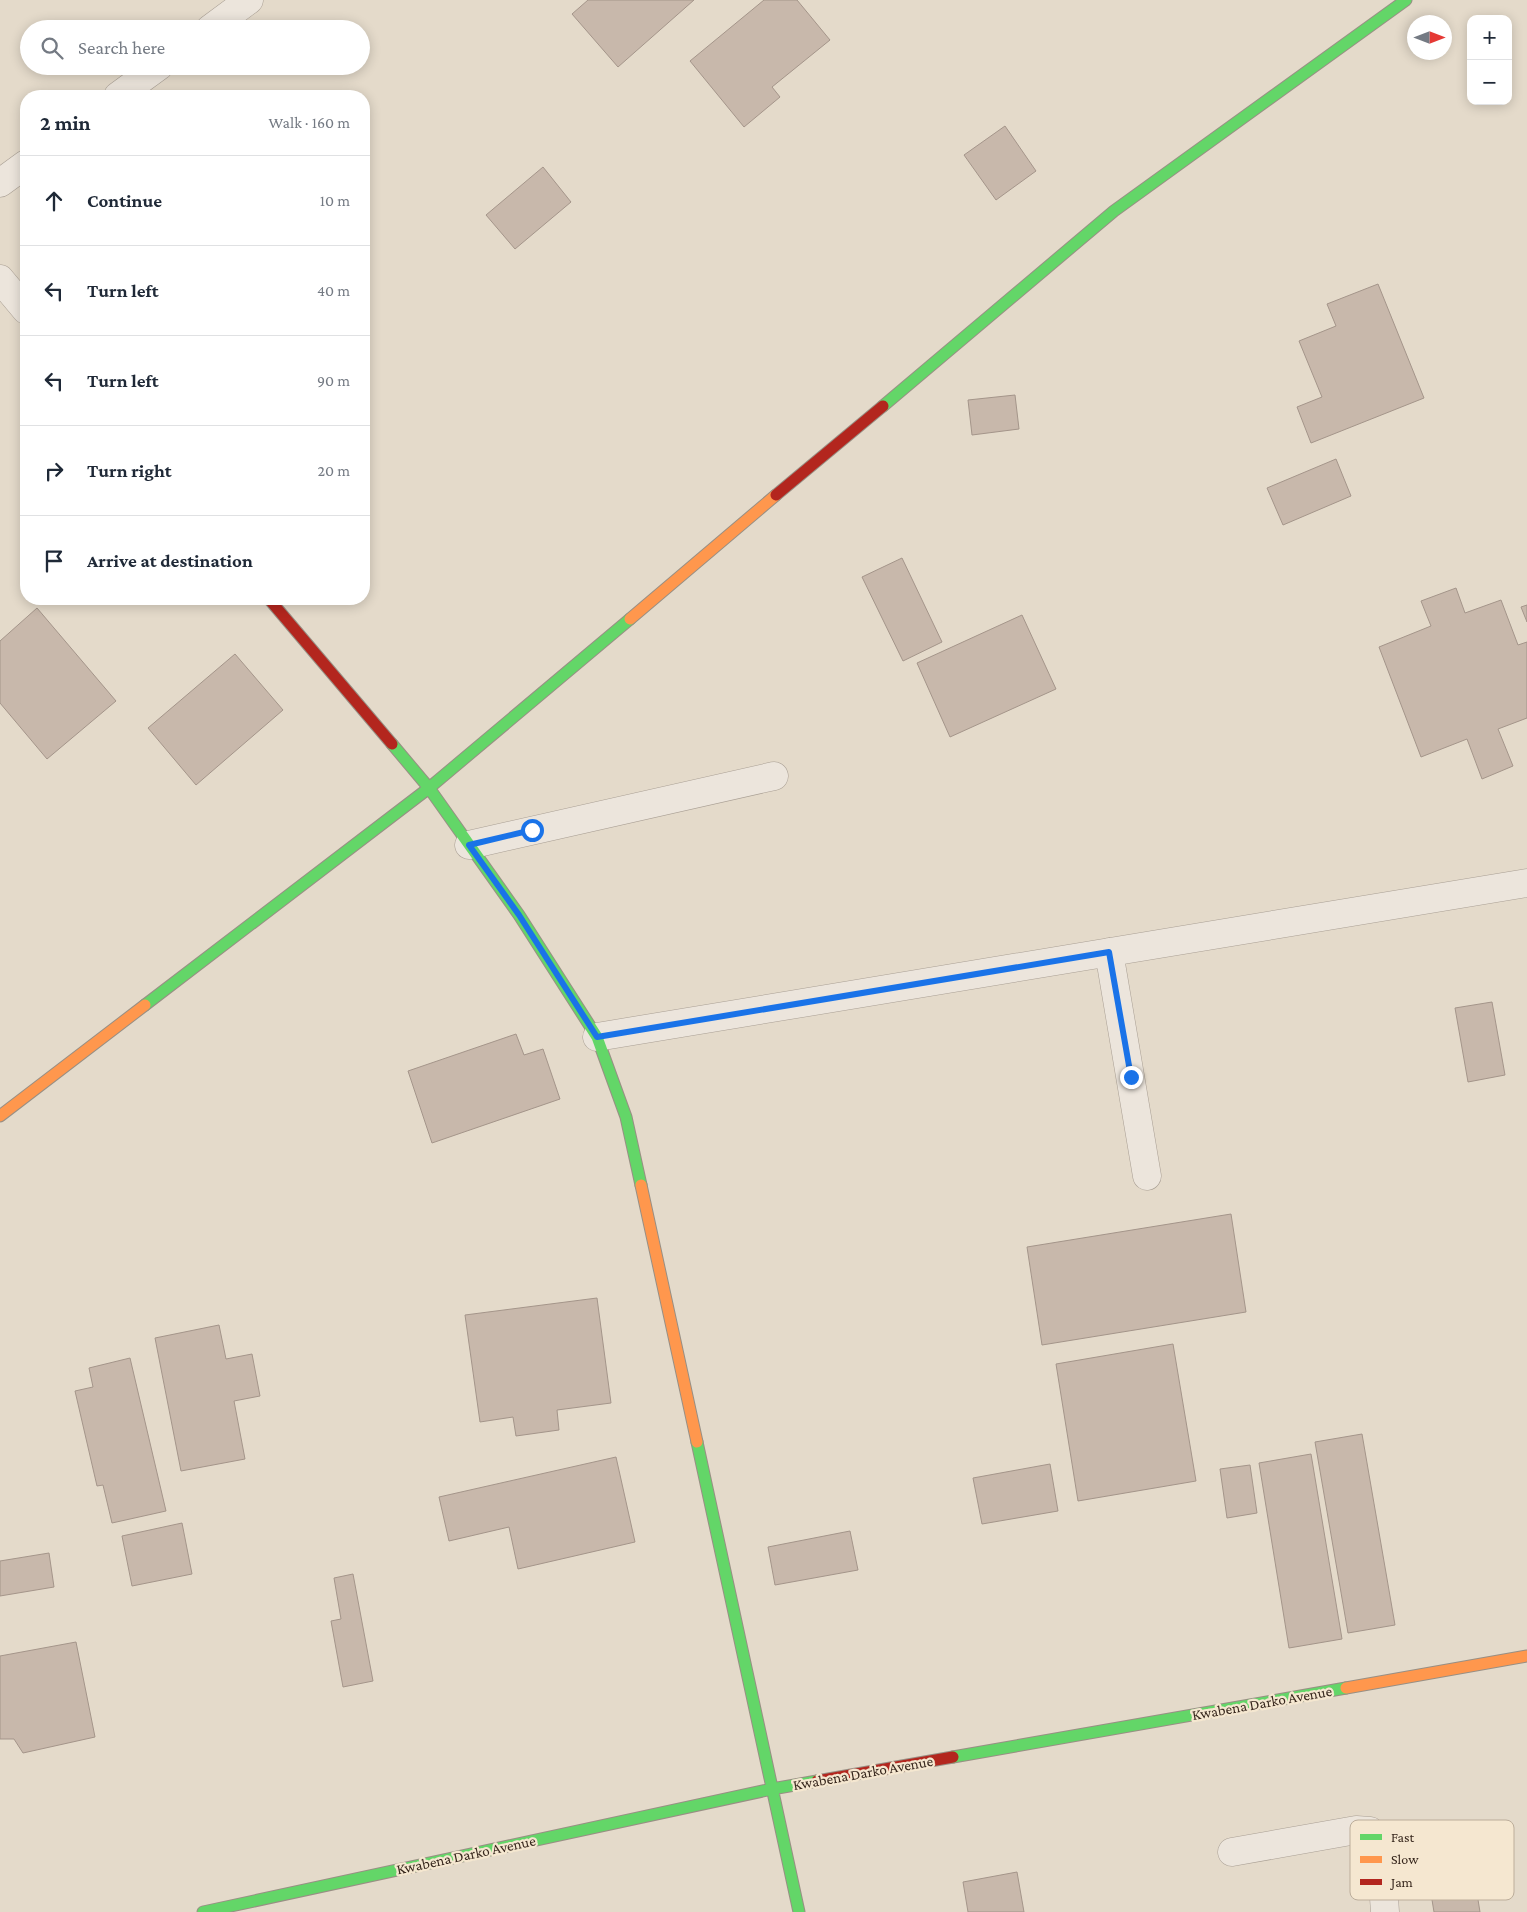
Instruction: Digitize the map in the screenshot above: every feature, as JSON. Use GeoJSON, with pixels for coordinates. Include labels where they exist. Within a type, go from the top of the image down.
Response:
{"type":"FeatureCollection","features":[{"type":"Feature","properties":{"kind":"street"},"geometry":{"type":"LineString","coordinates":[[222,20],[249,0]]}},
{"type":"Feature","properties":{"kind":"street"},"geometry":{"type":"LineString","coordinates":[[0,1116],[429,788],[1114,211],[1406,0]]}},
{"type":"Feature","properties":{"kind":"street"},"geometry":{"type":"LineString","coordinates":[[126,90],[147,75]]}},
{"type":"Feature","properties":{"kind":"street"},"geometry":{"type":"LineString","coordinates":[[0,183],[20,168]]}},
{"type":"Feature","properties":{"kind":"street"},"geometry":{"type":"LineString","coordinates":[[0,279],[20,303]]}},
{"type":"Feature","properties":{"kind":"street"},"geometry":{"type":"LineString","coordinates":[[274,605],[429,788],[519,915],[597,1037],[626,1117],[799,1912]]}},
{"type":"Feature","properties":{"kind":"street"},"geometry":{"type":"LineString","coordinates":[[469,845],[774,776]]}},
{"type":"Feature","properties":{"kind":"street"},"geometry":{"type":"LineString","coordinates":[[597,1037],[1527,883]]}},
{"type":"Feature","properties":{"kind":"street"},"geometry":{"type":"LineString","coordinates":[[1109,952],[1147,1176]]}},
{"type":"Feature","properties":{"kind":"street","name":"Kwabena Darko Avenue"},"geometry":{"type":"LineString","coordinates":[[203,1912],[772,1790],[1527,1656]]}},
{"type":"Feature","properties":{"kind":"street"},"geometry":{"type":"LineString","coordinates":[[1232,1852],[1350,1831]]}},
{"type":"Feature","properties":{"kind":"building"},"geometry":{"type":"Polygon","coordinates":[[[588,0],[694,0],[618,67],[572,14],[588,0]]]}},
{"type":"Feature","properties":{"kind":"building"},"geometry":{"type":"Polygon","coordinates":[[[764,0],[797,0],[830,40],[772,87],[780,97],[744,127],[690,61],[764,0]]]}},
{"type":"Feature","properties":{"kind":"building"},"geometry":{"type":"Polygon","coordinates":[[[1005,126],[1036,171],[996,200],[964,155],[1005,126]]]}},
{"type":"Feature","properties":{"kind":"building"},"geometry":{"type":"Polygon","coordinates":[[[543,167],[571,202],[515,249],[486,215],[543,167]]]}},
{"type":"Feature","properties":{"kind":"building"},"geometry":{"type":"Polygon","coordinates":[[[1378,284],[1424,398],[1311,443],[1297,407],[1322,397],[1299,341],[1336,326],[1327,304],[1378,284]]]}},
{"type":"Feature","properties":{"kind":"building"},"geometry":{"type":"Polygon","coordinates":[[[1015,395],[1019,429],[972,435],[968,400],[1015,395]]]}},
{"type":"Feature","properties":{"kind":"building"},"geometry":{"type":"Polygon","coordinates":[[[1336,459],[1351,496],[1283,525],[1267,488],[1336,459]]]}},
{"type":"Feature","properties":{"kind":"building"},"geometry":{"type":"Polygon","coordinates":[[[902,558],[942,642],[903,661],[862,577],[902,558]]]}},
{"type":"Feature","properties":{"kind":"building"},"geometry":{"type":"Polygon","coordinates":[[[1456,588],[1465,613],[1501,600],[1518,645],[1527,642],[1527,718],[1498,729],[1513,766],[1482,779],[1467,739],[1421,757],[1379,647],[1431,626],[1421,601],[1456,588]]]}},
{"type":"Feature","properties":{"kind":"building"},"geometry":{"type":"Polygon","coordinates":[[[1527,605],[1527,622],[1521,607],[1527,605]]]}},
{"type":"Feature","properties":{"kind":"building"},"geometry":{"type":"Polygon","coordinates":[[[37,608],[116,701],[47,759],[0,703],[0,641],[37,608]]]}},
{"type":"Feature","properties":{"kind":"building"},"geometry":{"type":"Polygon","coordinates":[[[1022,615],[1056,689],[950,737],[917,663],[1022,615]]]}},
{"type":"Feature","properties":{"kind":"building"},"geometry":{"type":"Polygon","coordinates":[[[235,654],[283,710],[196,785],[148,728],[235,654]]]}},
{"type":"Feature","properties":{"kind":"building"},"geometry":{"type":"Polygon","coordinates":[[[1492,1002],[1505,1075],[1468,1082],[1455,1008],[1492,1002]]]}},
{"type":"Feature","properties":{"kind":"building"},"geometry":{"type":"Polygon","coordinates":[[[516,1034],[524,1055],[543,1049],[560,1099],[432,1143],[408,1071],[516,1034]]]}},
{"type":"Feature","properties":{"kind":"building"},"geometry":{"type":"Polygon","coordinates":[[[1231,1214],[1246,1312],[1042,1345],[1027,1247],[1231,1214]]]}},
{"type":"Feature","properties":{"kind":"building"},"geometry":{"type":"Polygon","coordinates":[[[597,1298],[611,1403],[557,1410],[559,1430],[516,1436],[513,1417],[480,1422],[465,1315],[597,1298]]]}},
{"type":"Feature","properties":{"kind":"building"},"geometry":{"type":"Polygon","coordinates":[[[219,1325],[226,1359],[252,1354],[260,1396],[234,1401],[245,1459],[181,1471],[155,1338],[219,1325]]]}},
{"type":"Feature","properties":{"kind":"building"},"geometry":{"type":"Polygon","coordinates":[[[1173,1344],[1196,1481],[1078,1501],[1056,1364],[1173,1344]]]}},
{"type":"Feature","properties":{"kind":"building"},"geometry":{"type":"Polygon","coordinates":[[[130,1358],[166,1511],[112,1523],[103,1485],[97,1486],[75,1391],[93,1387],[89,1368],[130,1358]]]}},
{"type":"Feature","properties":{"kind":"building"},"geometry":{"type":"Polygon","coordinates":[[[1362,1434],[1395,1625],[1348,1633],[1315,1442],[1362,1434]]]}},
{"type":"Feature","properties":{"kind":"building"},"geometry":{"type":"Polygon","coordinates":[[[1311,1454],[1342,1639],[1289,1648],[1259,1463],[1311,1454]]]}},
{"type":"Feature","properties":{"kind":"building"},"geometry":{"type":"Polygon","coordinates":[[[616,1457],[635,1542],[518,1569],[509,1527],[449,1541],[439,1497],[616,1457]]]}},
{"type":"Feature","properties":{"kind":"building"},"geometry":{"type":"Polygon","coordinates":[[[1050,1464],[1058,1511],[982,1524],[973,1478],[1050,1464]]]}},
{"type":"Feature","properties":{"kind":"building"},"geometry":{"type":"Polygon","coordinates":[[[1250,1465],[1257,1513],[1227,1518],[1220,1469],[1250,1465]]]}},
{"type":"Feature","properties":{"kind":"building"},"geometry":{"type":"Polygon","coordinates":[[[182,1523],[192,1574],[132,1586],[122,1536],[182,1523]]]}},
{"type":"Feature","properties":{"kind":"building"},"geometry":{"type":"Polygon","coordinates":[[[850,1531],[858,1570],[775,1585],[768,1547],[850,1531]]]}},
{"type":"Feature","properties":{"kind":"building"},"geometry":{"type":"Polygon","coordinates":[[[49,1553],[54,1587],[0,1596],[0,1561],[49,1553]]]}},
{"type":"Feature","properties":{"kind":"building"},"geometry":{"type":"Polygon","coordinates":[[[353,1574],[373,1681],[343,1687],[331,1621],[341,1619],[334,1578],[353,1574]]]}},
{"type":"Feature","properties":{"kind":"building"},"geometry":{"type":"Polygon","coordinates":[[[76,1642],[95,1737],[23,1753],[14,1739],[0,1739],[0,1656],[76,1642]]]}},
{"type":"Feature","properties":{"kind":"building"},"geometry":{"type":"Polygon","coordinates":[[[1017,1872],[1024,1912],[968,1912],[963,1882],[1017,1872]]]}},
{"type":"Feature","properties":{"kind":"building"},"geometry":{"type":"Polygon","coordinates":[[[1432,1900],[1478,1900],[1480,1912],[1434,1912],[1432,1900]]]}},
{"type":"Feature","properties":{"kind":"traffic: fast"},"geometry":{"type":"LineString","coordinates":[[883,406],[1114,211],[1406,0]]}},
{"type":"Feature","properties":{"kind":"traffic: fast"},"geometry":{"type":"LineString","coordinates":[[145,1005],[429,788],[630,619]]}},
{"type":"Feature","properties":{"kind":"traffic: fast"},"geometry":{"type":"LineString","coordinates":[[392,744],[429,788],[519,915],[597,1037],[626,1117],[641,1185]]}},
{"type":"Feature","properties":{"kind":"traffic: fast"},"geometry":{"type":"LineString","coordinates":[[697,1442],[799,1912]]}},
{"type":"Feature","properties":{"kind":"traffic: fast"},"geometry":{"type":"LineString","coordinates":[[953,1757],[1346,1688]]}},
{"type":"Feature","properties":{"kind":"traffic: fast"},"geometry":{"type":"LineString","coordinates":[[203,1912],[772,1789],[817,1781]]}},
{"type":"Feature","properties":{"kind":"traffic: slow"},"geometry":{"type":"LineString","coordinates":[[630,619],[776,495]]}},
{"type":"Feature","properties":{"kind":"traffic: slow"},"geometry":{"type":"LineString","coordinates":[[0,1116],[145,1005]]}},
{"type":"Feature","properties":{"kind":"traffic: slow"},"geometry":{"type":"LineString","coordinates":[[641,1185],[697,1442]]}},
{"type":"Feature","properties":{"kind":"traffic: slow"},"geometry":{"type":"LineString","coordinates":[[1346,1688],[1527,1656]]}},
{"type":"Feature","properties":{"kind":"traffic: jam"},"geometry":{"type":"LineString","coordinates":[[776,495],[883,406]]}},
{"type":"Feature","properties":{"kind":"traffic: jam"},"geometry":{"type":"LineString","coordinates":[[274,605],[392,744]]}},
{"type":"Feature","properties":{"kind":"traffic: jam"},"geometry":{"type":"LineString","coordinates":[[817,1781],[953,1757]]}},
{"type":"Feature","properties":{"kind":"route"},"geometry":{"type":"LineString","coordinates":[[532,830],[469,845],[519,915],[597,1037],[1109,952],[1131,1077]]}}]}
